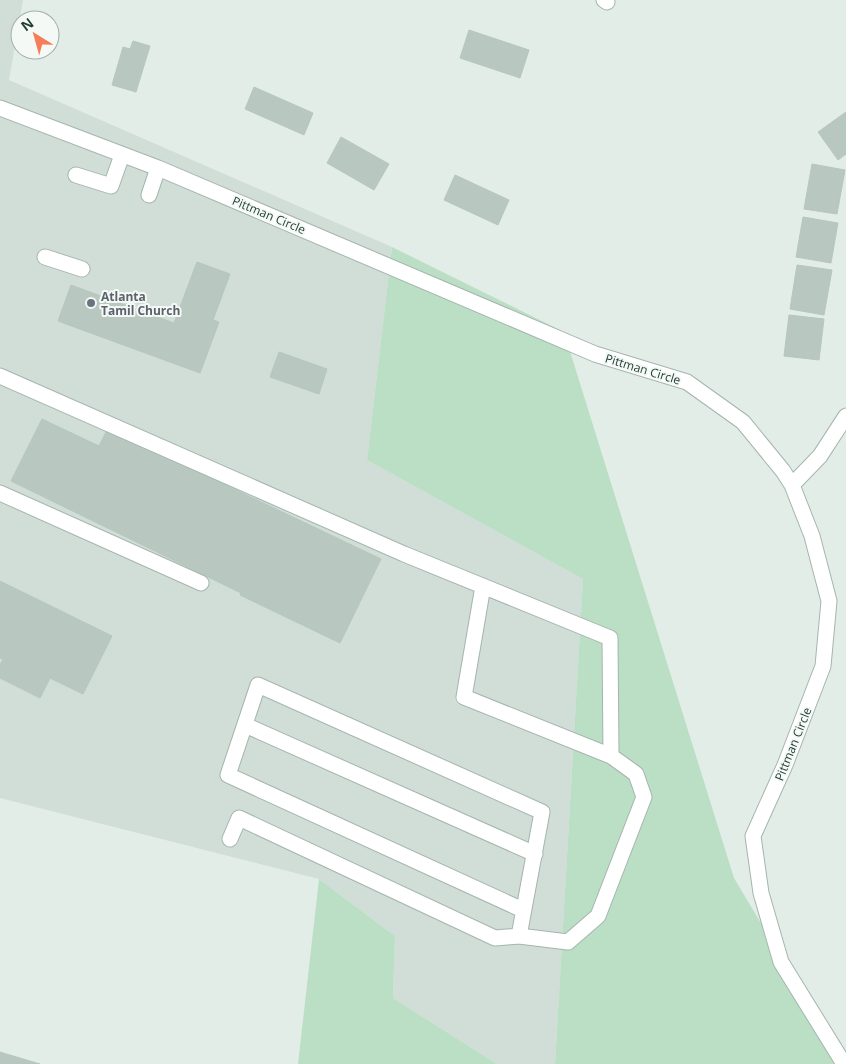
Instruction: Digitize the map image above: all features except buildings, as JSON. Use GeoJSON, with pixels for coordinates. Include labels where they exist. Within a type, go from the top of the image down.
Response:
{"type":"FeatureCollection","features":[{"type":"Feature","properties":{"kind":"street","name":"Pittman Circle"},"geometry":{"type":"LineString","coordinates":[[0,108],[158,168],[595,354],[687,382],[743,422],[784,471],[792,485],[812,536],[828,601],[823,666],[785,765],[753,836],[761,893],[781,962],[844,1064]]}},
{"type":"Feature","properties":{"kind":"street"},"geometry":{"type":"LineString","coordinates":[[76,176],[111,186],[122,155]]}},
{"type":"Feature","properties":{"kind":"street"},"geometry":{"type":"LineString","coordinates":[[149,195],[158,168]]}},
{"type":"Feature","properties":{"kind":"street"},"geometry":{"type":"LineString","coordinates":[[46,257],[82,269]]}},
{"type":"Feature","properties":{"kind":"street"},"geometry":{"type":"LineString","coordinates":[[0,376],[395,550],[610,638],[611,756]]}},
{"type":"Feature","properties":{"kind":"street"},"geometry":{"type":"LineString","coordinates":[[792,485],[820,456],[846,416]]}},
{"type":"Feature","properties":{"kind":"street"},"geometry":{"type":"LineString","coordinates":[[0,493],[201,583]]}},
{"type":"Feature","properties":{"kind":"street"},"geometry":{"type":"LineString","coordinates":[[230,839],[239,818],[495,938],[519,936],[568,942],[598,916],[644,797],[636,774],[611,756],[464,697],[483,586]]}},
{"type":"Feature","properties":{"kind":"street"},"geometry":{"type":"LineString","coordinates":[[519,936],[524,910],[534,854],[542,812],[258,685],[228,775],[524,910]]}},
{"type":"Feature","properties":{"kind":"street"},"geometry":{"type":"LineString","coordinates":[[245,726],[534,854]]}},
{"type":"Feature","properties":{"kind":"shaded area"},"geometry":{"type":"Polygon","coordinates":[[[0,0],[23,0],[21,10],[10,10],[10,60],[12,60],[9,80],[392,247],[367,460],[583,579],[555,1064],[497,1064],[393,998],[395,936],[319,879],[0,798],[0,0]]]}},
{"type":"Feature","properties":{"kind":"green space"},"geometry":{"type":"Polygon","coordinates":[[[392,247],[564,332],[734,878],[845,1064],[555,1064],[583,579],[367,460],[392,247]]]}},
{"type":"Feature","properties":{"kind":"green space"},"geometry":{"type":"Polygon","coordinates":[[[319,879],[395,936],[393,998],[497,1064],[298,1064],[319,879]]]}},
{"type":"Feature","properties":{"kind":"place","name":"Atlanta Tamil Church"},"geometry":{"type":"Point","coordinates":[91,303]}}]}
